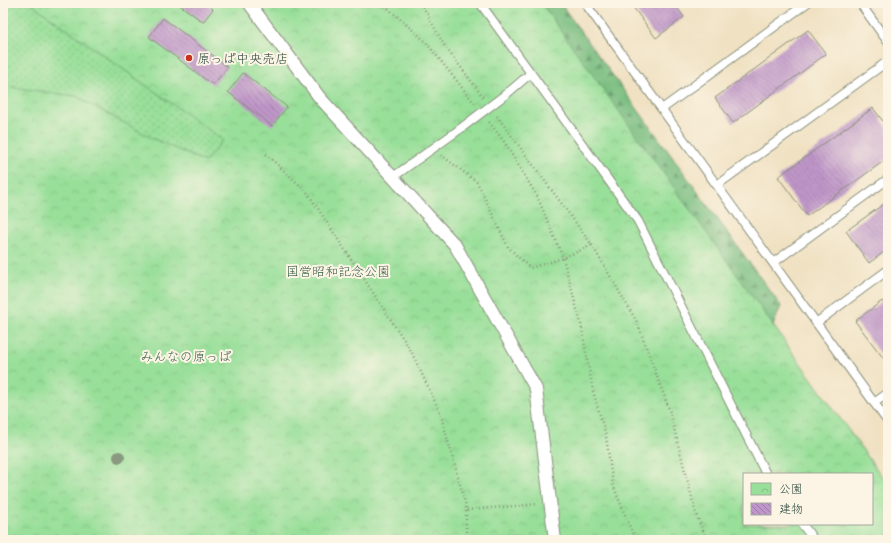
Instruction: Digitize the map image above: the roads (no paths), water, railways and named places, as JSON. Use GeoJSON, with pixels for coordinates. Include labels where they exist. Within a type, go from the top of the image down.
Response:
{"type":"FeatureCollection","features":[{"type":"Feature","properties":{"kind":"street"},"geometry":{"type":"LineString","coordinates":[[248,3],[320,98],[455,245],[536,389],[555,540]]}},
{"type":"Feature","properties":{"kind":"lane"},"geometry":{"type":"LineString","coordinates":[[480,3],[638,220],[765,473]]}},
{"type":"Feature","properties":{"kind":"lane"},"geometry":{"type":"LineString","coordinates":[[585,3],[888,422]]}},
{"type":"Feature","properties":{"kind":"lane"},"geometry":{"type":"LineString","coordinates":[[662,109],[806,3]]}},
{"type":"Feature","properties":{"kind":"lane"},"geometry":{"type":"LineString","coordinates":[[860,3],[888,42]]}},
{"type":"Feature","properties":{"kind":"lane"},"geometry":{"type":"LineString","coordinates":[[716,185],[888,61]]}},
{"type":"Feature","properties":{"kind":"lane"},"geometry":{"type":"LineString","coordinates":[[393,177],[431,148],[460,129],[531,73]]}},
{"type":"Feature","properties":{"kind":"lane"},"geometry":{"type":"LineString","coordinates":[[773,263],[888,179]]}},
{"type":"Feature","properties":{"kind":"lane"},"geometry":{"type":"LineString","coordinates":[[816,323],[888,270]]}},
{"type":"Feature","properties":{"kind":"lane"},"geometry":{"type":"LineString","coordinates":[[874,403],[888,393]]}},
{"type":"Feature","properties":{"kind":"lane"},"geometry":{"type":"LineString","coordinates":[[803,525],[814,540]]}},
{"type":"Feature","properties":{"kind":"place","name":"原っぱ中央売店"},"geometry":{"type":"Point","coordinates":[189,58]}},
{"type":"Feature","properties":{"kind":"park label","name":"国営昭和記念公園"},"geometry":{"type":"Point","coordinates":[338,271]}},
{"type":"Feature","properties":{"kind":"park label","name":"みんなの原っぱ"},"geometry":{"type":"Point","coordinates":[186,356]}}]}
